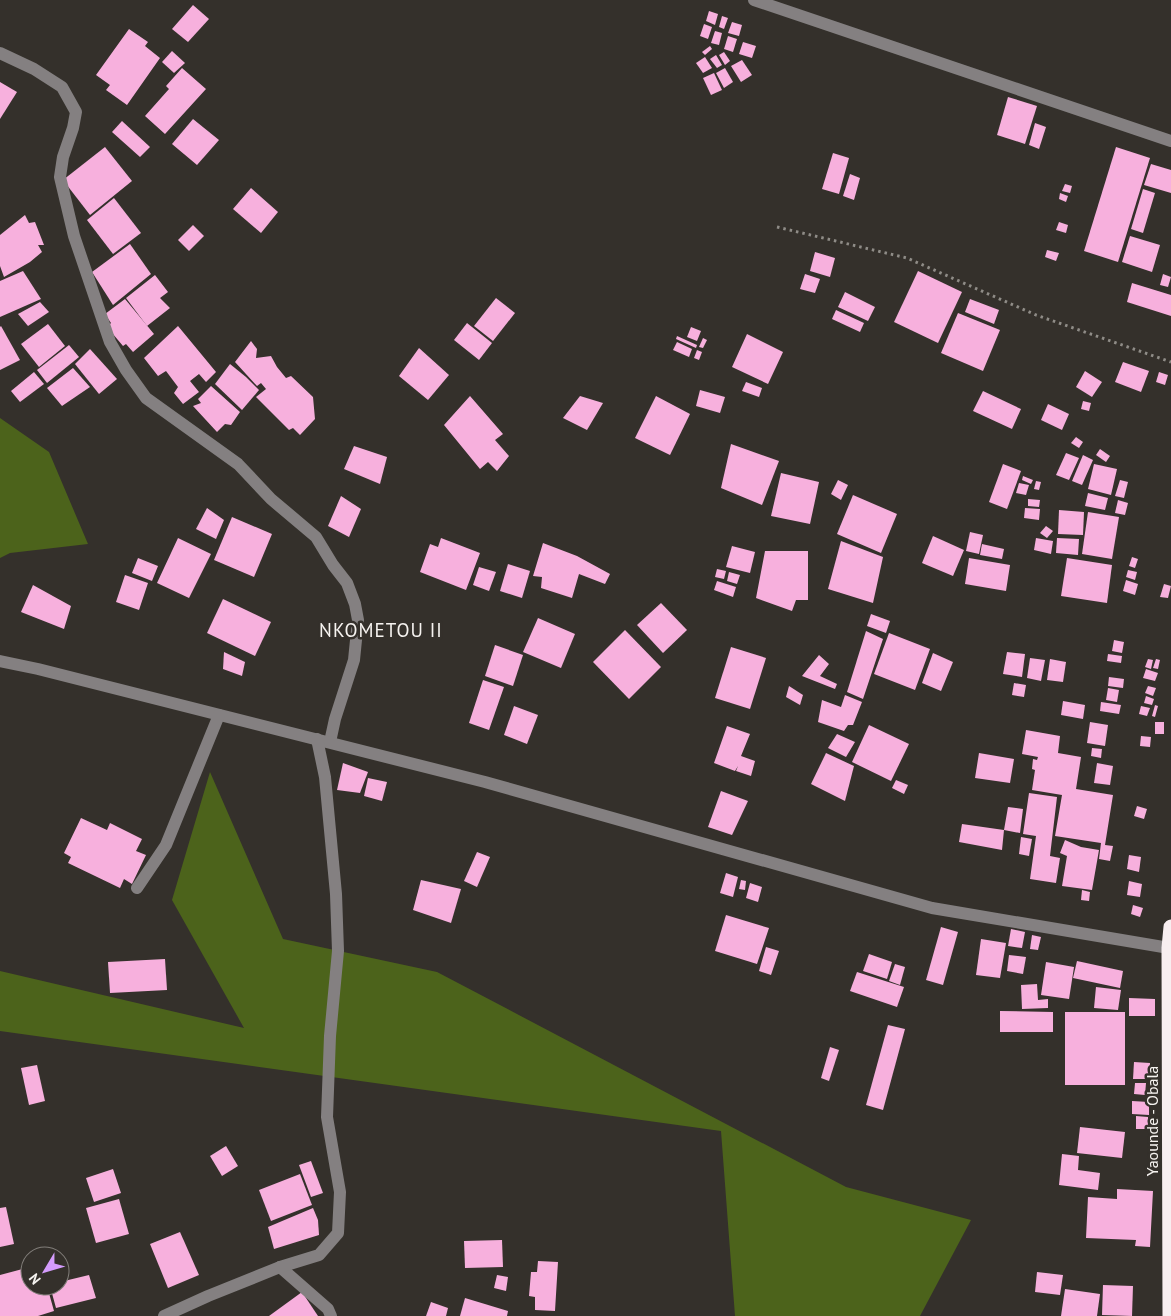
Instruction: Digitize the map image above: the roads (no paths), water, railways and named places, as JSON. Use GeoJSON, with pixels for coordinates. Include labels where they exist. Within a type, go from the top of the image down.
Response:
{"type":"FeatureCollection","features":[{"type":"Feature","properties":{"kind":"highway","name":"Yaounde - Obala"},"geometry":{"type":"LineString","coordinates":[[1170,1316],[1171,1084],[1169,948],[1171,927]]}},
{"type":"Feature","properties":{"kind":"street"},"geometry":{"type":"LineString","coordinates":[[754,0],[1171,141]]}},
{"type":"Feature","properties":{"kind":"street"},"geometry":{"type":"LineString","coordinates":[[0,54],[34,69],[62,87],[76,112],[73,128],[63,157],[60,177],[74,236],[110,342],[126,370],[146,398],[238,464],[271,500],[316,536],[332,565],[347,583],[355,604],[358,620],[355,652],[330,742]]}},
{"type":"Feature","properties":{"kind":"street"},"geometry":{"type":"LineString","coordinates":[[0,661],[485,782],[932,908],[1169,948]]}},
{"type":"Feature","properties":{"kind":"street"},"geometry":{"type":"LineString","coordinates":[[137,888],[166,845],[219,715]]}},
{"type":"Feature","properties":{"kind":"street"},"geometry":{"type":"LineString","coordinates":[[164,1316],[280,1267],[319,1255],[338,1233],[340,1192],[327,1117],[330,1036],[338,952],[336,894],[325,777],[317,739]]}},
{"type":"Feature","properties":{"kind":"street"},"geometry":{"type":"LineString","coordinates":[[280,1267],[328,1309],[331,1316]]}},
{"type":"Feature","properties":{"kind":"district","name":"NKOMETOU II"},"geometry":{"type":"Point","coordinates":[381,630]}}]}
